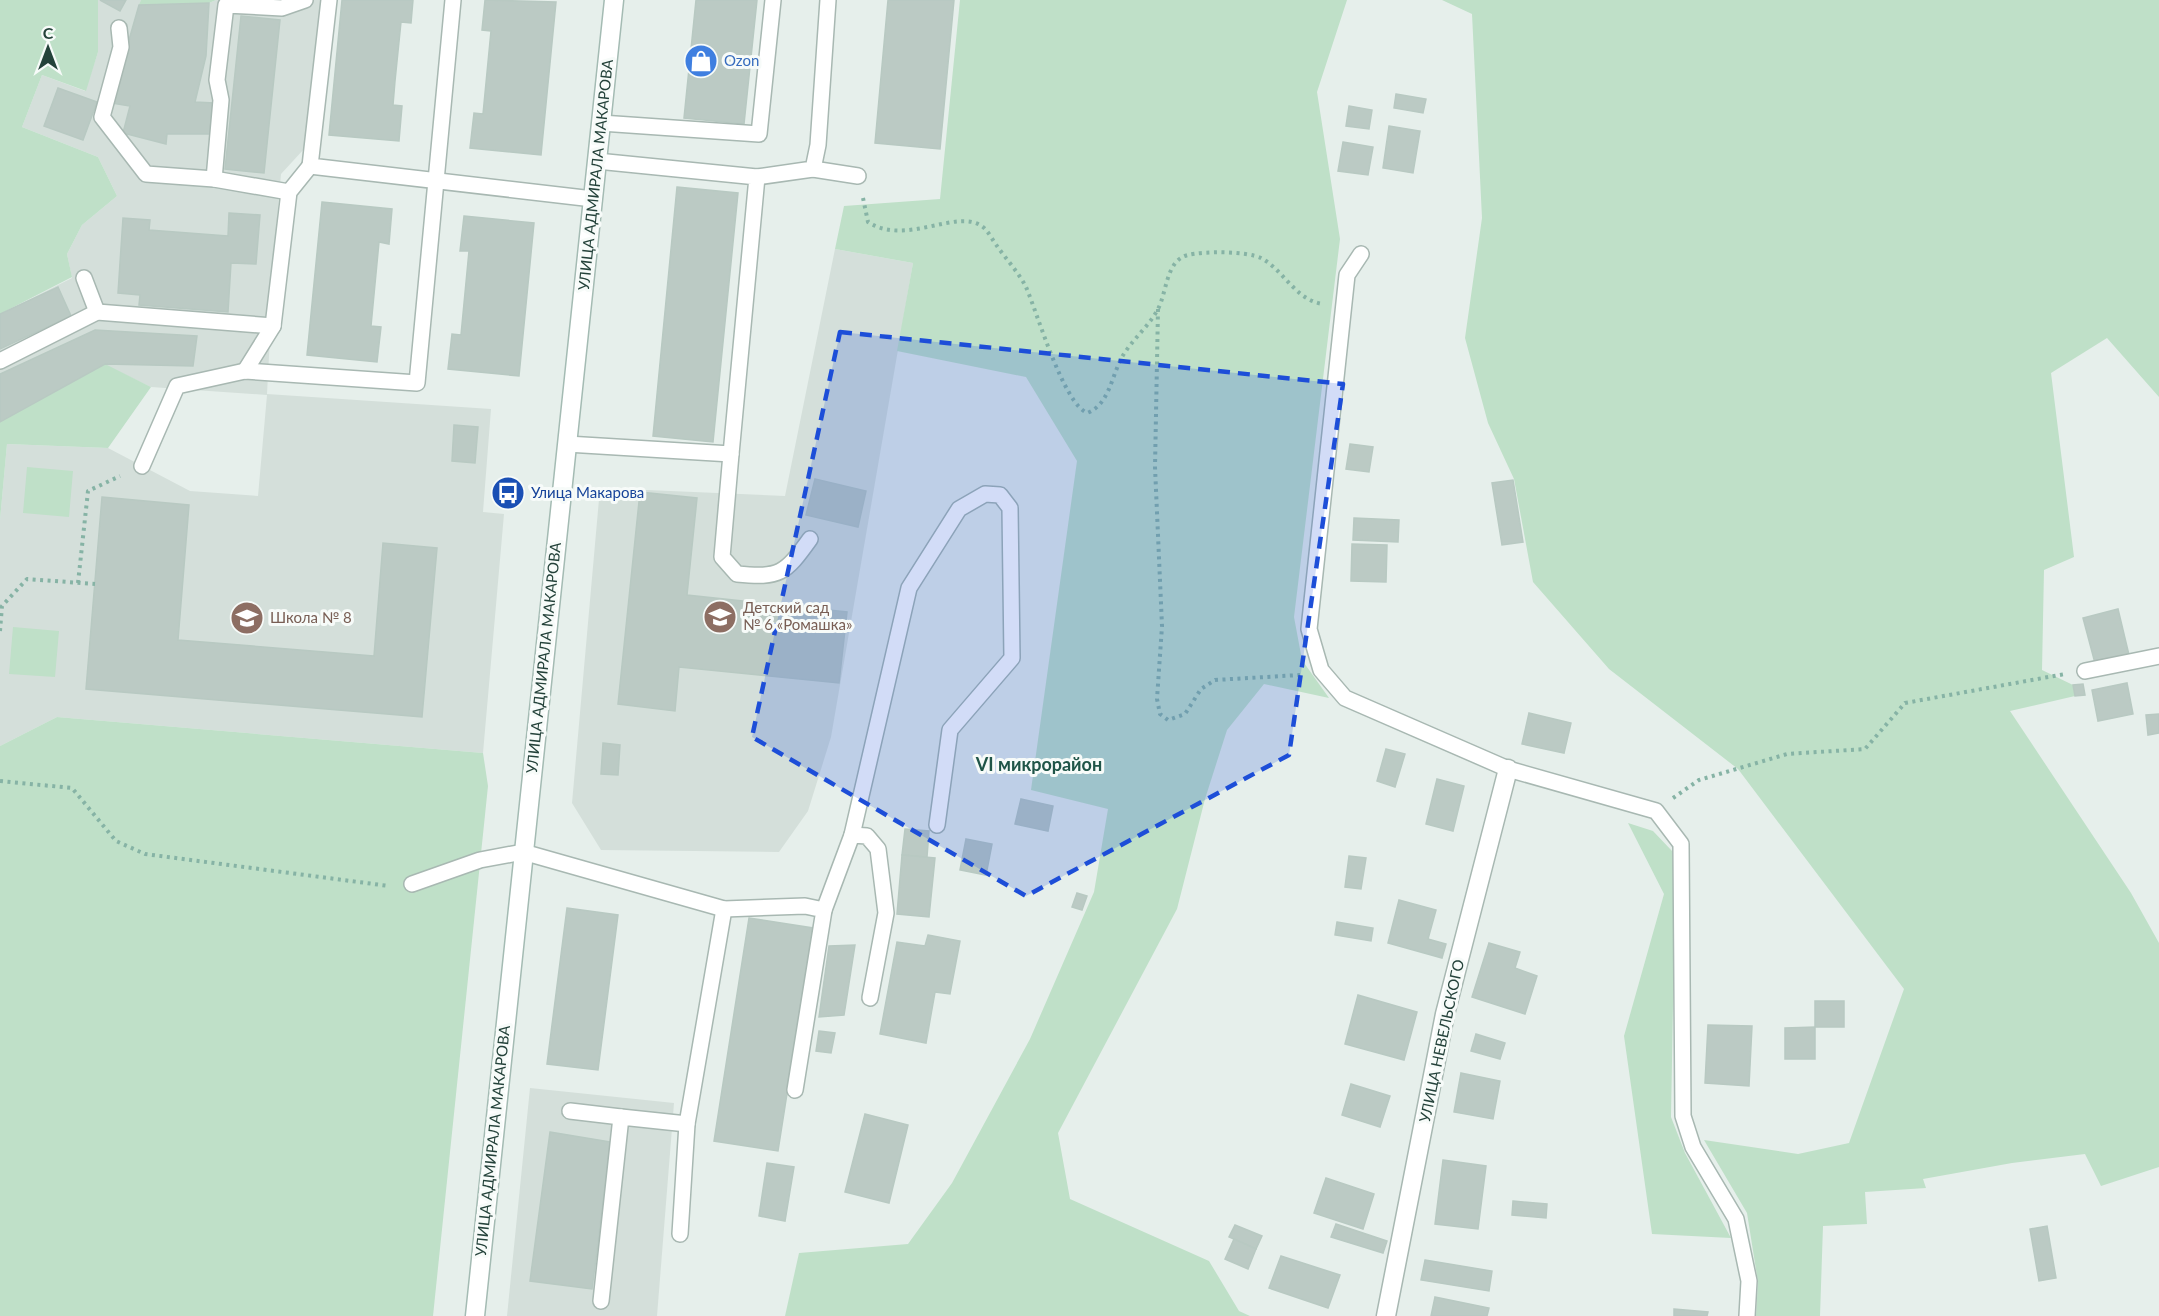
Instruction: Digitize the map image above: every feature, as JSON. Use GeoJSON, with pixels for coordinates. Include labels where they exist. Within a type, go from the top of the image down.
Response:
{"type":"FeatureCollection","features":[{"type":"Feature","properties":{"kind":"main road","name":"УЛИЦА АДМИРАЛА МАКАРОВА"},"geometry":{"type":"LineString","coordinates":[[476,1316],[614,0]]}},
{"type":"Feature","properties":{"kind":"main road","name":"УЛИЦА НЕВЕЛЬСКОГО"},"geometry":{"type":"LineString","coordinates":[[1386,1316],[1445,1014],[1508,769]]}},
{"type":"Feature","properties":{"kind":"lane"},"geometry":{"type":"LineString","coordinates":[[214,179],[221,100],[217,80],[226,5],[282,8],[305,0]]}},
{"type":"Feature","properties":{"kind":"lane"},"geometry":{"type":"LineString","coordinates":[[244,371],[273,326],[289,192],[310,166],[329,0]]}},
{"type":"Feature","properties":{"kind":"lane"},"geometry":{"type":"LineString","coordinates":[[142,466],[177,386],[244,371],[417,383],[453,0]]}},
{"type":"Feature","properties":{"kind":"lane"},"geometry":{"type":"LineString","coordinates":[[601,123],[759,134],[773,0]]}},
{"type":"Feature","properties":{"kind":"lane"},"geometry":{"type":"LineString","coordinates":[[813,170],[818,145],[828,0]]}},
{"type":"Feature","properties":{"kind":"lane"},"geometry":{"type":"LineString","coordinates":[[119,28],[121,47],[102,117],[146,174],[214,179],[289,192]]}},
{"type":"Feature","properties":{"kind":"lane"},"geometry":{"type":"LineString","coordinates":[[597,161],[757,177],[813,170],[858,176]]}},
{"type":"Feature","properties":{"kind":"lane"},"geometry":{"type":"LineString","coordinates":[[310,166],[593,199]]}},
{"type":"Feature","properties":{"kind":"lane"},"geometry":{"type":"LineString","coordinates":[[757,177],[722,557],[737,574],[769,577],[792,565],[810,539]]}},
{"type":"Feature","properties":{"kind":"lane"},"geometry":{"type":"LineString","coordinates":[[1361,254],[1347,275],[1308,629],[1321,670],[1345,698],[1508,769],[1656,811],[1681,844],[1683,1116],[1693,1147],[1736,1219],[1749,1281],[1748,1316]]}},
{"type":"Feature","properties":{"kind":"lane"},"geometry":{"type":"LineString","coordinates":[[84,278],[97,312]]}},
{"type":"Feature","properties":{"kind":"lane"},"geometry":{"type":"LineString","coordinates":[[0,361],[97,312],[273,326]]}},
{"type":"Feature","properties":{"kind":"lane"},"geometry":{"type":"LineString","coordinates":[[567,444],[730,454]]}},
{"type":"Feature","properties":{"kind":"lane"},"geometry":{"type":"LineString","coordinates":[[795,1090],[824,910],[852,835],[909,588],[959,509],[985,494],[1000,495],[1010,508],[1012,658],[950,730],[936,825]]}},
{"type":"Feature","properties":{"kind":"lane"},"geometry":{"type":"LineString","coordinates":[[2085,670],[2159,656]]}},
{"type":"Feature","properties":{"kind":"lane"},"geometry":{"type":"LineString","coordinates":[[852,835],[867,836],[878,849],[886,914],[870,998]]}},
{"type":"Feature","properties":{"kind":"lane"},"geometry":{"type":"LineString","coordinates":[[412,884],[480,860],[523,852],[724,909],[805,906],[824,910]]}},
{"type":"Feature","properties":{"kind":"lane"},"geometry":{"type":"LineString","coordinates":[[680,1234],[687,1124],[724,909]]}},
{"type":"Feature","properties":{"kind":"lane"},"geometry":{"type":"LineString","coordinates":[[570,1111],[687,1124]]}},
{"type":"Feature","properties":{"kind":"lane"},"geometry":{"type":"LineString","coordinates":[[601,1301],[621,1117]]}},
{"type":"Feature","properties":{"kind":"path"},"geometry":{"type":"LineString","coordinates":[[858,176],[868,222],[881,231],[912,231],[962,221],[983,227],[1025,285],[1065,387],[1077,409],[1086,414],[1095,410],[1109,390],[1120,359],[1158,309]]}},
{"type":"Feature","properties":{"kind":"path"},"geometry":{"type":"LineString","coordinates":[[1321,670],[1300,675],[1215,680],[1201,689],[1185,714],[1168,720],[1160,714],[1157,699],[1162,626],[1155,467],[1158,309],[1170,272],[1182,256],[1207,251],[1260,258],[1310,302],[1326,304],[1345,295]]}},
{"type":"Feature","properties":{"kind":"path"},"geometry":{"type":"LineString","coordinates":[[78,583],[88,491],[142,466]]}},
{"type":"Feature","properties":{"kind":"path"},"geometry":{"type":"LineString","coordinates":[[0,631],[2,606],[27,579],[95,584]]}},
{"type":"Feature","properties":{"kind":"path"},"geometry":{"type":"LineString","coordinates":[[1656,811],[1699,780],[1787,754],[1865,749],[1905,703],[2085,670]]}},
{"type":"Feature","properties":{"kind":"path"},"geometry":{"type":"LineString","coordinates":[[0,781],[72,788],[116,841],[145,854],[388,886],[412,884]]}},
{"type":"Feature","properties":{"kind":"highlighted area"},"geometry":{"type":"Polygon","coordinates":[[[840,332],[1343,384],[1289,755],[1026,896],[752,737],[840,332]]]}},
{"type":"Feature","properties":{"kind":"shaded area","name":"Школа № 8"},"geometry":{"type":"Polygon","coordinates":[[[98,0],[141,0],[140,5],[209,3],[216,0],[321,0],[304,149],[281,174],[267,394],[491,409],[483,512],[504,514],[483,753],[57,717],[0,746],[0,520],[7,444],[108,448],[190,491],[258,496],[267,395],[151,387],[105,365],[0,422],[0,314],[72,278],[67,254],[82,225],[117,196],[98,157],[22,127],[42,75],[85,91],[98,52],[98,0]]]}},
{"type":"Feature","properties":{"kind":"shaded area","name":"Детский сад № 6 «Ромашка»"},"geometry":{"type":"Polygon","coordinates":[[[835,249],[913,263],[831,737],[808,811],[779,852],[601,850],[572,803],[600,488],[785,496],[835,249]]]}},
{"type":"Feature","properties":{"kind":"shaded area"},"geometry":{"type":"Polygon","coordinates":[[[530,1088],[674,1103],[657,1316],[507,1316],[530,1088]]]}},
{"type":"Feature","properties":{"kind":"green space"},"geometry":{"type":"Polygon","coordinates":[[[0,0],[98,0],[98,52],[86,91],[42,75],[22,127],[98,157],[117,196],[82,225],[67,254],[72,277],[0,314],[0,0]]]}},
{"type":"Feature","properties":{"kind":"green space"},"geometry":{"type":"Polygon","coordinates":[[[141,0],[216,0],[209,3],[139,5],[141,0]]]}},
{"type":"Feature","properties":{"kind":"green space"},"geometry":{"type":"Polygon","coordinates":[[[960,0],[1347,0],[1317,92],[1340,239],[1294,617],[1302,660],[1329,698],[1264,684],[1227,730],[1205,799],[1177,909],[1058,1133],[1070,1199],[1209,1261],[1239,1311],[1250,1316],[785,1316],[799,1253],[908,1244],[952,1183],[1030,1039],[1094,892],[1108,809],[1031,790],[1077,461],[1026,377],[897,351],[913,263],[835,249],[844,206],[940,199],[960,0]]]}},
{"type":"Feature","properties":{"kind":"green space"},"geometry":{"type":"Polygon","coordinates":[[[1442,0],[2159,0],[2159,397],[2107,338],[2051,373],[2074,557],[2044,570],[2042,670],[2073,685],[2075,696],[2010,711],[2131,893],[2159,943],[2159,1167],[2101,1186],[2085,1154],[2012,1163],[1923,1179],[1926,1188],[1865,1192],[1867,1224],[1823,1226],[1820,1316],[1756,1316],[1758,1282],[1747,1213],[1704,1140],[1798,1154],[1849,1143],[1904,989],[1738,769],[1609,669],[1533,582],[1514,479],[1488,423],[1465,338],[1482,218],[1472,14],[1442,0]]]}},
{"type":"Feature","properties":{"kind":"green space"},"geometry":{"type":"Polygon","coordinates":[[[105,364],[151,387],[108,448],[7,444],[0,520],[0,422],[105,364]]]}},
{"type":"Feature","properties":{"kind":"green space"},"geometry":{"type":"Polygon","coordinates":[[[27,467],[73,471],[69,517],[23,513],[27,467]]]}},
{"type":"Feature","properties":{"kind":"green space"},"geometry":{"type":"Polygon","coordinates":[[[13,627],[59,631],[55,677],[9,674],[13,627]]]}},
{"type":"Feature","properties":{"kind":"green space"},"geometry":{"type":"Polygon","coordinates":[[[57,717],[483,753],[488,786],[433,1316],[0,1316],[0,746],[57,717]]]}},
{"type":"Feature","properties":{"kind":"green space"},"geometry":{"type":"Polygon","coordinates":[[[1628,823],[1653,831],[1672,851],[1675,893],[1671,1117],[1685,1153],[1731,1238],[1652,1234],[1624,1036],[1664,894],[1628,823]]]}},
{"type":"Feature","properties":{"kind":"building"},"geometry":{"type":"Polygon","coordinates":[[[100,0],[126,0],[120,11],[100,0]]]}},
{"type":"Feature","properties":{"kind":"building"},"geometry":{"type":"Polygon","coordinates":[[[342,0],[413,0],[411,23],[401,22],[395,81],[393,105],[402,106],[399,141],[329,135],[342,0]]]}},
{"type":"Feature","properties":{"kind":"building"},"geometry":{"type":"Polygon","coordinates":[[[485,0],[556,2],[541,155],[470,148],[474,113],[483,114],[491,31],[482,30],[485,0]]]}},
{"type":"Feature","properties":{"kind":"building"},"geometry":{"type":"Polygon","coordinates":[[[696,0],[757,0],[744,124],[684,118],[696,0]]]}},
{"type":"Feature","properties":{"kind":"building"},"geometry":{"type":"Polygon","coordinates":[[[888,0],[954,0],[940,149],[875,143],[888,0]]]}},
{"type":"Feature","properties":{"kind":"building"},"geometry":{"type":"Polygon","coordinates":[[[209,3],[206,56],[195,102],[214,103],[211,134],[167,134],[166,144],[123,133],[130,106],[111,103],[139,5],[209,3]]]}},
{"type":"Feature","properties":{"kind":"building"},"geometry":{"type":"Polygon","coordinates":[[[241,16],[280,20],[264,173],[225,169],[241,16]]]}},
{"type":"Feature","properties":{"kind":"building"},"geometry":{"type":"Polygon","coordinates":[[[58,88],[97,102],[83,140],[44,126],[58,88]]]}},
{"type":"Feature","properties":{"kind":"building"},"geometry":{"type":"Polygon","coordinates":[[[1396,94],[1426,99],[1423,113],[1394,108],[1396,94]]]}},
{"type":"Feature","properties":{"kind":"building"},"geometry":{"type":"Polygon","coordinates":[[[1349,106],[1372,110],[1369,129],[1346,126],[1349,106]]]}},
{"type":"Feature","properties":{"kind":"building"},"geometry":{"type":"Polygon","coordinates":[[[1389,126],[1420,131],[1413,173],[1383,168],[1389,126]]]}},
{"type":"Feature","properties":{"kind":"building"},"geometry":{"type":"Polygon","coordinates":[[[1343,142],[1373,147],[1368,175],[1338,171],[1343,142]]]}},
{"type":"Feature","properties":{"kind":"building"},"geometry":{"type":"Polygon","coordinates":[[[677,187],[738,193],[713,442],[653,436],[677,187]]]}},
{"type":"Feature","properties":{"kind":"building"},"geometry":{"type":"Polygon","coordinates":[[[322,202],[392,209],[389,244],[379,242],[371,326],[381,327],[377,362],[307,355],[322,202]]]}},
{"type":"Feature","properties":{"kind":"building"},"geometry":{"type":"Polygon","coordinates":[[[229,213],[260,215],[256,264],[231,263],[228,312],[139,305],[140,295],[118,293],[123,218],[150,220],[149,230],[228,236],[229,213]]]}},
{"type":"Feature","properties":{"kind":"building"},"geometry":{"type":"Polygon","coordinates":[[[464,216],[534,223],[519,376],[448,369],[452,334],[461,335],[469,251],[460,251],[464,216]]]}},
{"type":"Feature","properties":{"kind":"building"},"geometry":{"type":"Polygon","coordinates":[[[58,287],[71,316],[0,349],[0,314],[58,287]]]}},
{"type":"Feature","properties":{"kind":"building"},"geometry":{"type":"Polygon","coordinates":[[[95,330],[197,336],[193,366],[105,364],[0,422],[0,374],[95,330]]]}},
{"type":"Feature","properties":{"kind":"building"},"geometry":{"type":"Polygon","coordinates":[[[454,425],[478,427],[475,463],[452,461],[454,425]]]}},
{"type":"Feature","properties":{"kind":"building"},"geometry":{"type":"Polygon","coordinates":[[[1350,444],[1373,447],[1369,472],[1346,469],[1350,444]]]}},
{"type":"Feature","properties":{"kind":"building"},"geometry":{"type":"Polygon","coordinates":[[[815,479],[866,491],[858,527],[806,515],[815,479]]]}},
{"type":"Feature","properties":{"kind":"building"},"geometry":{"type":"Polygon","coordinates":[[[1513,480],[1523,542],[1502,545],[1492,483],[1513,480]]]}},
{"type":"Feature","properties":{"kind":"building"},"geometry":{"type":"Polygon","coordinates":[[[640,492],[697,498],[687,595],[847,612],[839,683],[679,667],[675,711],[618,704],[640,492]]]}},
{"type":"Feature","properties":{"kind":"building"},"geometry":{"type":"Polygon","coordinates":[[[102,497],[189,505],[178,640],[374,656],[383,543],[437,548],[422,717],[86,689],[102,497]]]}},
{"type":"Feature","properties":{"kind":"building"},"geometry":{"type":"Polygon","coordinates":[[[1354,518],[1399,520],[1398,542],[1353,540],[1354,518]]]}},
{"type":"Feature","properties":{"kind":"building"},"geometry":{"type":"Polygon","coordinates":[[[1352,544],[1387,545],[1386,582],[1351,581],[1352,544]]]}},
{"type":"Feature","properties":{"kind":"building"},"geometry":{"type":"Polygon","coordinates":[[[2118,609],[2129,655],[2095,663],[2083,618],[2118,609]]]}},
{"type":"Feature","properties":{"kind":"building"},"geometry":{"type":"Polygon","coordinates":[[[2127,683],[2133,714],[2098,721],[2092,690],[2127,683]]]}},
{"type":"Feature","properties":{"kind":"building"},"geometry":{"type":"Polygon","coordinates":[[[2083,684],[2085,695],[2075,696],[2073,685],[2083,684]]]}},
{"type":"Feature","properties":{"kind":"building"},"geometry":{"type":"Polygon","coordinates":[[[1529,713],[1571,723],[1564,753],[1522,744],[1529,713]]]}},
{"type":"Feature","properties":{"kind":"building"},"geometry":{"type":"Polygon","coordinates":[[[2159,714],[2159,733],[2148,735],[2146,715],[2159,714]]]}},
{"type":"Feature","properties":{"kind":"building"},"geometry":{"type":"Polygon","coordinates":[[[603,743],[620,745],[618,775],[601,774],[603,743]]]}},
{"type":"Feature","properties":{"kind":"building"},"geometry":{"type":"Polygon","coordinates":[[[1386,749],[1405,754],[1395,787],[1377,781],[1386,749]]]}},
{"type":"Feature","properties":{"kind":"building"},"geometry":{"type":"Polygon","coordinates":[[[1437,779],[1464,786],[1453,831],[1426,824],[1437,779]]]}},
{"type":"Feature","properties":{"kind":"building"},"geometry":{"type":"Polygon","coordinates":[[[1021,799],[1053,806],[1048,831],[1015,824],[1021,799]]]}},
{"type":"Feature","properties":{"kind":"building"},"geometry":{"type":"Polygon","coordinates":[[[905,829],[929,831],[927,857],[902,855],[905,829]]]}},
{"type":"Feature","properties":{"kind":"building"},"geometry":{"type":"Polygon","coordinates":[[[966,839],[992,844],[986,875],[960,870],[966,839]]]}},
{"type":"Feature","properties":{"kind":"building"},"geometry":{"type":"Polygon","coordinates":[[[902,855],[935,858],[929,917],[897,914],[902,855]]]}},
{"type":"Feature","properties":{"kind":"building"},"geometry":{"type":"Polygon","coordinates":[[[1349,856],[1366,858],[1361,889],[1345,887],[1349,856]]]}},
{"type":"Feature","properties":{"kind":"building"},"geometry":{"type":"Polygon","coordinates":[[[1077,893],[1087,896],[1082,910],[1072,907],[1077,893]]]}},
{"type":"Feature","properties":{"kind":"building"},"geometry":{"type":"Polygon","coordinates":[[[1399,900],[1436,910],[1428,939],[1446,944],[1442,958],[1388,943],[1399,900]]]}},
{"type":"Feature","properties":{"kind":"building"},"geometry":{"type":"Polygon","coordinates":[[[567,908],[618,915],[598,1070],[547,1064],[567,908]]]}},
{"type":"Feature","properties":{"kind":"building"},"geometry":{"type":"Polygon","coordinates":[[[749,918],[813,928],[778,1151],[714,1141],[749,918]]]}},
{"type":"Feature","properties":{"kind":"building"},"geometry":{"type":"Polygon","coordinates":[[[1337,922],[1373,928],[1371,941],[1335,935],[1337,922]]]}},
{"type":"Feature","properties":{"kind":"building"},"geometry":{"type":"Polygon","coordinates":[[[928,935],[960,941],[950,994],[935,992],[926,1043],[880,1034],[897,942],[925,946],[928,935]]]}},
{"type":"Feature","properties":{"kind":"building"},"geometry":{"type":"Polygon","coordinates":[[[1489,943],[1520,952],[1515,968],[1537,976],[1525,1014],[1472,997],[1489,943]]]}},
{"type":"Feature","properties":{"kind":"building"},"geometry":{"type":"Polygon","coordinates":[[[855,945],[844,1015],[819,1017],[829,946],[855,945]]]}},
{"type":"Feature","properties":{"kind":"building"},"geometry":{"type":"Polygon","coordinates":[[[1358,995],[1417,1012],[1404,1060],[1345,1044],[1358,995]]]}},
{"type":"Feature","properties":{"kind":"building"},"geometry":{"type":"Polygon","coordinates":[[[1815,1001],[1844,1001],[1844,1027],[1815,1027],[1815,1001]]]}},
{"type":"Feature","properties":{"kind":"building"},"geometry":{"type":"Polygon","coordinates":[[[1708,1025],[1752,1026],[1749,1086],[1705,1083],[1708,1025]]]}},
{"type":"Feature","properties":{"kind":"building"},"geometry":{"type":"Polygon","coordinates":[[[1815,1027],[1815,1059],[1785,1059],[1785,1028],[1815,1027]]]}},
{"type":"Feature","properties":{"kind":"building"},"geometry":{"type":"Polygon","coordinates":[[[819,1031],[835,1033],[831,1053],[816,1051],[819,1031]]]}},
{"type":"Feature","properties":{"kind":"building"},"geometry":{"type":"Polygon","coordinates":[[[1476,1034],[1505,1043],[1500,1059],[1471,1051],[1476,1034]]]}},
{"type":"Feature","properties":{"kind":"building"},"geometry":{"type":"Polygon","coordinates":[[[1461,1073],[1500,1081],[1493,1119],[1454,1112],[1461,1073]]]}},
{"type":"Feature","properties":{"kind":"building"},"geometry":{"type":"Polygon","coordinates":[[[1351,1084],[1390,1096],[1380,1127],[1342,1115],[1351,1084]]]}},
{"type":"Feature","properties":{"kind":"building"},"geometry":{"type":"Polygon","coordinates":[[[865,1114],[908,1125],[889,1203],[845,1192],[865,1114]]]}},
{"type":"Feature","properties":{"kind":"building"},"geometry":{"type":"Polygon","coordinates":[[[550,1132],[611,1142],[592,1289],[530,1281],[550,1132]]]}},
{"type":"Feature","properties":{"kind":"building"},"geometry":{"type":"Polygon","coordinates":[[[1443,1160],[1486,1166],[1478,1229],[1435,1224],[1443,1160]]]}},
{"type":"Feature","properties":{"kind":"building"},"geometry":{"type":"Polygon","coordinates":[[[767,1163],[794,1167],[785,1221],[759,1216],[767,1163]]]}},
{"type":"Feature","properties":{"kind":"building"},"geometry":{"type":"Polygon","coordinates":[[[1326,1178],[1374,1194],[1363,1229],[1314,1213],[1326,1178]]]}},
{"type":"Feature","properties":{"kind":"building"},"geometry":{"type":"Polygon","coordinates":[[[1513,1201],[1547,1204],[1546,1218],[1512,1215],[1513,1201]]]}},
{"type":"Feature","properties":{"kind":"building"},"geometry":{"type":"Polygon","coordinates":[[[1336,1224],[1387,1241],[1383,1253],[1331,1237],[1336,1224]]]}},
{"type":"Feature","properties":{"kind":"building"},"geometry":{"type":"Polygon","coordinates":[[[1235,1225],[1262,1236],[1256,1249],[1229,1237],[1235,1225]]]}},
{"type":"Feature","properties":{"kind":"building"},"geometry":{"type":"Polygon","coordinates":[[[2047,1226],[2056,1278],[2039,1281],[2030,1229],[2047,1226]]]}},
{"type":"Feature","properties":{"kind":"building"},"geometry":{"type":"Polygon","coordinates":[[[1234,1239],[1256,1249],[1248,1269],[1225,1259],[1234,1239]]]}},
{"type":"Feature","properties":{"kind":"building"},"geometry":{"type":"Polygon","coordinates":[[[1281,1256],[1340,1275],[1328,1308],[1269,1288],[1281,1256]]]}},
{"type":"Feature","properties":{"kind":"building"},"geometry":{"type":"Polygon","coordinates":[[[1425,1260],[1492,1271],[1489,1291],[1421,1280],[1425,1260]]]}},
{"type":"Feature","properties":{"kind":"building"},"geometry":{"type":"Polygon","coordinates":[[[1435,1297],[1489,1308],[1487,1316],[1431,1316],[1435,1297]]]}},
{"type":"Feature","properties":{"kind":"building"},"geometry":{"type":"Polygon","coordinates":[[[1674,1309],[1708,1312],[1707,1316],[1674,1316],[1674,1309]]]}},
{"type":"Feature","properties":{"kind":"place","name":"Ozon"},"geometry":{"type":"Point","coordinates":[701,61]}},
{"type":"Feature","properties":{"kind":"place","name":"Улица Макарова"},"geometry":{"type":"Point","coordinates":[508,493]}},
{"type":"Feature","properties":{"kind":"place","name":"Детский сад № 6 «Ромашка»"},"geometry":{"type":"Point","coordinates":[720,617]}},
{"type":"Feature","properties":{"kind":"place","name":"Школа № 8"},"geometry":{"type":"Point","coordinates":[247,618]}},
{"type":"Feature","properties":{"kind":"district","name":"VI микрорайон"},"geometry":{"type":"Point","coordinates":[1039,765]}}]}
